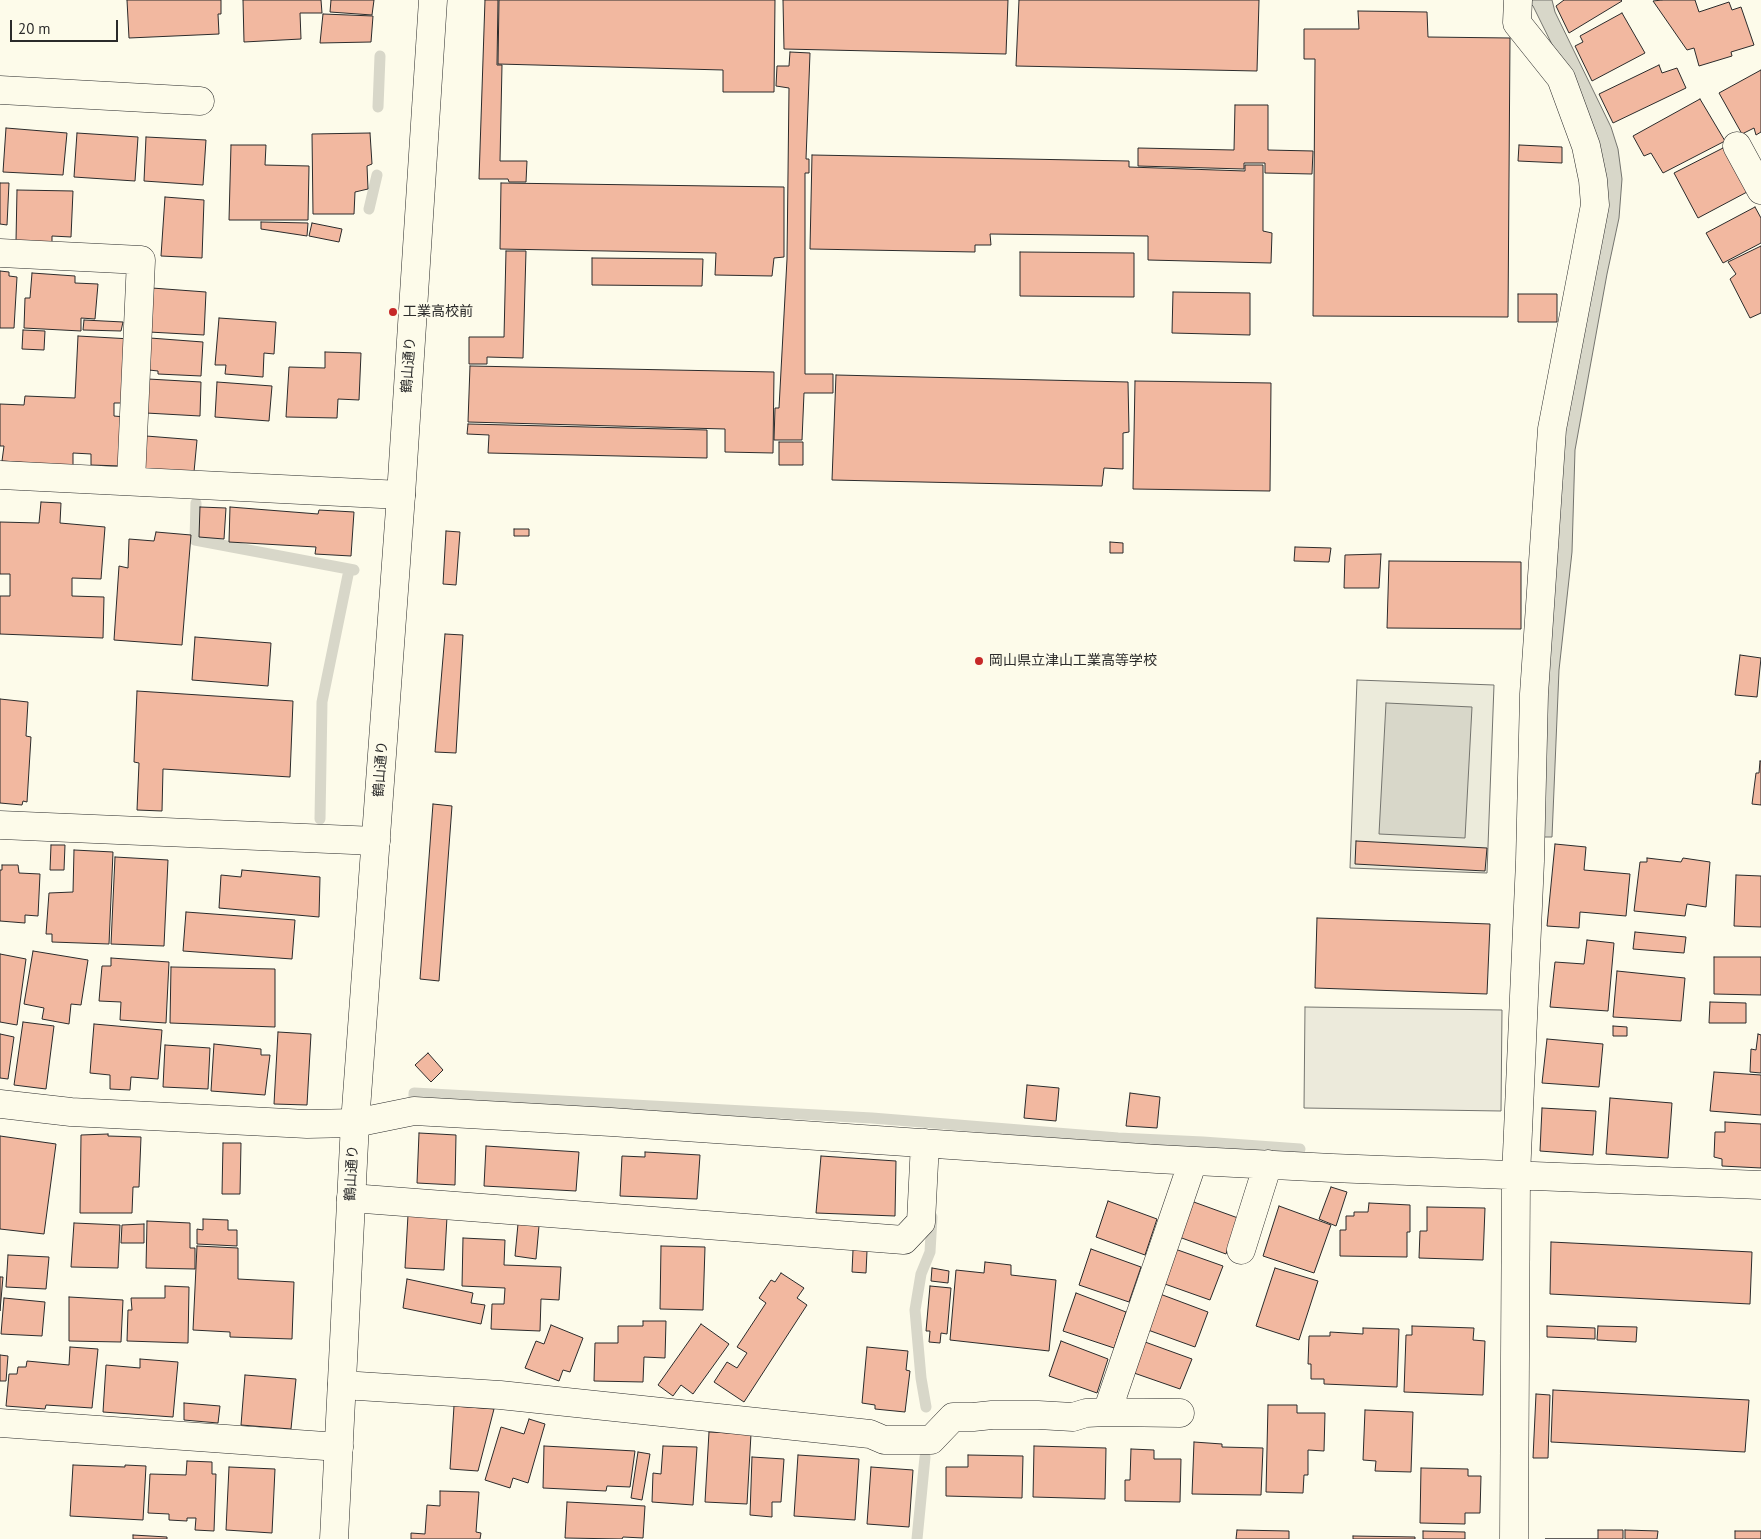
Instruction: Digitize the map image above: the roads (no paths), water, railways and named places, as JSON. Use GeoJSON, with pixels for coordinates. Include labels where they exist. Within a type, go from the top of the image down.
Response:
{"type":"FeatureCollection","features":[{"type":"Feature","properties":{"kind":"street","name":"鶴山通り"},"geometry":{"type":"LineString","coordinates":[[334,1539],[355,1123],[401,495],[433,0]]}},
{"type":"Feature","properties":{"kind":"street"},"geometry":{"type":"LineString","coordinates":[[1514,1539],[1516,1176],[1530,861],[1534,694],[1552,429],[1595,206],[1593,180],[1586,146],[1561,78],[1517,23],[1518,1]]}},
{"type":"Feature","properties":{"kind":"street"},"geometry":{"type":"LineString","coordinates":[[0,90],[200,101]]}},
{"type":"Feature","properties":{"kind":"street"},"geometry":{"type":"LineString","coordinates":[[1738,146],[1761,190]]}},
{"type":"Feature","properties":{"kind":"street"},"geometry":{"type":"LineString","coordinates":[[0,253],[141,260],[131,481]]}},
{"type":"Feature","properties":{"kind":"street"},"geometry":{"type":"LineString","coordinates":[[0,475],[401,495]]}},
{"type":"Feature","properties":{"kind":"street"},"geometry":{"type":"LineString","coordinates":[[0,825],[376,841]]}},
{"type":"Feature","properties":{"kind":"street"},"geometry":{"type":"LineString","coordinates":[[0,1104],[71,1112],[307,1124],[355,1123],[414,1111],[611,1122],[1193,1161],[1761,1185]]}},
{"type":"Feature","properties":{"kind":"street"},"geometry":{"type":"LineString","coordinates":[[351,1198],[904,1240],[921,1222],[925,1143]]}},
{"type":"Feature","properties":{"kind":"street"},"geometry":{"type":"LineString","coordinates":[[1107,1412],[1193,1161]]}},
{"type":"Feature","properties":{"kind":"street"},"geometry":{"type":"LineString","coordinates":[[1241,1250],[1268,1164]]}},
{"type":"Feature","properties":{"kind":"street"},"geometry":{"type":"LineString","coordinates":[[342,1385],[500,1395],[870,1434],[884,1440],[931,1440],[953,1417],[1010,1415],[1073,1417],[1086,1413],[1107,1412],[1180,1413]]}},
{"type":"Feature","properties":{"kind":"street"},"geometry":{"type":"LineString","coordinates":[[0,1423],[339,1447]]}},
{"type":"Feature","properties":{"kind":"waterway"},"geometry":{"type":"LineString","coordinates":[[378,107],[380,56]]}},
{"type":"Feature","properties":{"kind":"waterway"},"geometry":{"type":"LineString","coordinates":[[369,209],[377,175]]}},
{"type":"Feature","properties":{"kind":"waterway"},"geometry":{"type":"LineString","coordinates":[[196,503],[195,540],[354,570]]}},
{"type":"Feature","properties":{"kind":"waterway"},"geometry":{"type":"LineString","coordinates":[[320,819],[322,702],[349,570]]}},
{"type":"Feature","properties":{"kind":"waterway"},"geometry":{"type":"LineString","coordinates":[[414,1096],[414,1093],[872,1118],[1118,1138],[1300,1149]]}},
{"type":"Feature","properties":{"kind":"waterway"},"geometry":{"type":"LineString","coordinates":[[926,1407],[921,1378],[915,1310],[921,1274],[930,1252],[932,1217]]}},
{"type":"Feature","properties":{"kind":"waterway"},"geometry":{"type":"LineString","coordinates":[[917,1539],[925,1457]]}},
{"type":"Feature","properties":{"kind":"place","name":"工業高校前"},"geometry":{"type":"Point","coordinates":[393,312]}},
{"type":"Feature","properties":{"kind":"place","name":"岡山県立津山工業高等学校"},"geometry":{"type":"Point","coordinates":[979,661]}}]}
